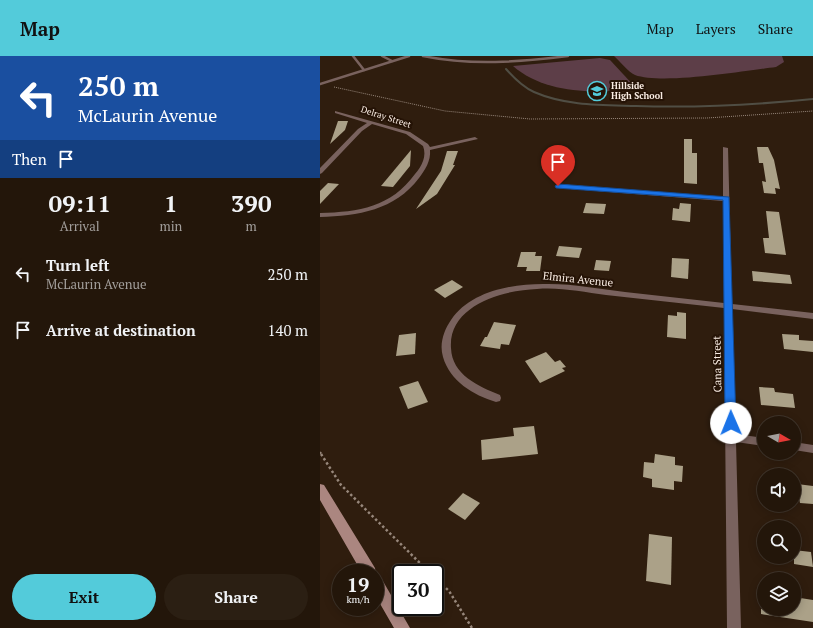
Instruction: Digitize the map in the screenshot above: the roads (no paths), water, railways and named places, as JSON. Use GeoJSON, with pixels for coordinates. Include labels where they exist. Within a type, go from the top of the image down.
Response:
{"type":"FeatureCollection","features":[{"type":"Feature","properties":{"kind":"main road"},"geometry":{"type":"LineString","coordinates":[[320,489],[365,564]]}},
{"type":"Feature","properties":{"kind":"main road"},"geometry":{"type":"LineString","coordinates":[[384,597],[402,628]]}},
{"type":"Feature","properties":{"kind":"street","name":"Delray Street"},"geometry":{"type":"LineString","coordinates":[[337,112],[408,133],[422,142],[428,149]]}},
{"type":"Feature","properties":{"kind":"street"},"geometry":{"type":"LineString","coordinates":[[320,172],[360,130],[372,122]]}},
{"type":"Feature","properties":{"kind":"street"},"geometry":{"type":"LineString","coordinates":[[320,215],[363,211],[384,204],[408,190],[427,160],[428,149],[475,139]]}},
{"type":"Feature","properties":{"kind":"street","name":"Cana Street"},"geometry":{"type":"LineString","coordinates":[[725,148],[734,628]]}},
{"type":"Feature","properties":{"kind":"street"},"geometry":{"type":"LineString","coordinates":[[558,186],[726,198]]}},
{"type":"Feature","properties":{"kind":"street","name":"Elmira Avenue"},"geometry":{"type":"LineString","coordinates":[[496,398],[462,380],[451,365],[446,350],[447,335],[457,318],[475,303],[496,293],[527,286],[551,286],[813,316]]}},
{"type":"Feature","properties":{"kind":"street"},"geometry":{"type":"LineString","coordinates":[[731,437],[757,441]]}},
{"type":"Feature","properties":{"kind":"street"},"geometry":{"type":"LineString","coordinates":[[801,447],[813,449]]}},
{"type":"Feature","properties":{"kind":"lane"},"geometry":{"type":"LineString","coordinates":[[353,56],[364,70]]}},
{"type":"Feature","properties":{"kind":"lane"},"geometry":{"type":"LineString","coordinates":[[382,56],[392,61]]}},
{"type":"Feature","properties":{"kind":"lane"},"geometry":{"type":"LineString","coordinates":[[321,84],[409,56]]}},
{"type":"Feature","properties":{"kind":"lane"},"geometry":{"type":"LineString","coordinates":[[423,56],[441,61],[465,63],[568,56]]}},
{"type":"Feature","properties":{"kind":"waterway"},"geometry":{"type":"LineString","coordinates":[[506,69],[526,88],[534,92],[546,97],[584,104],[658,107],[769,103],[813,99]]}},
{"type":"Feature","properties":{"kind":"place","name":"Hillside High School"},"geometry":{"type":"Point","coordinates":[597,91]}}]}
